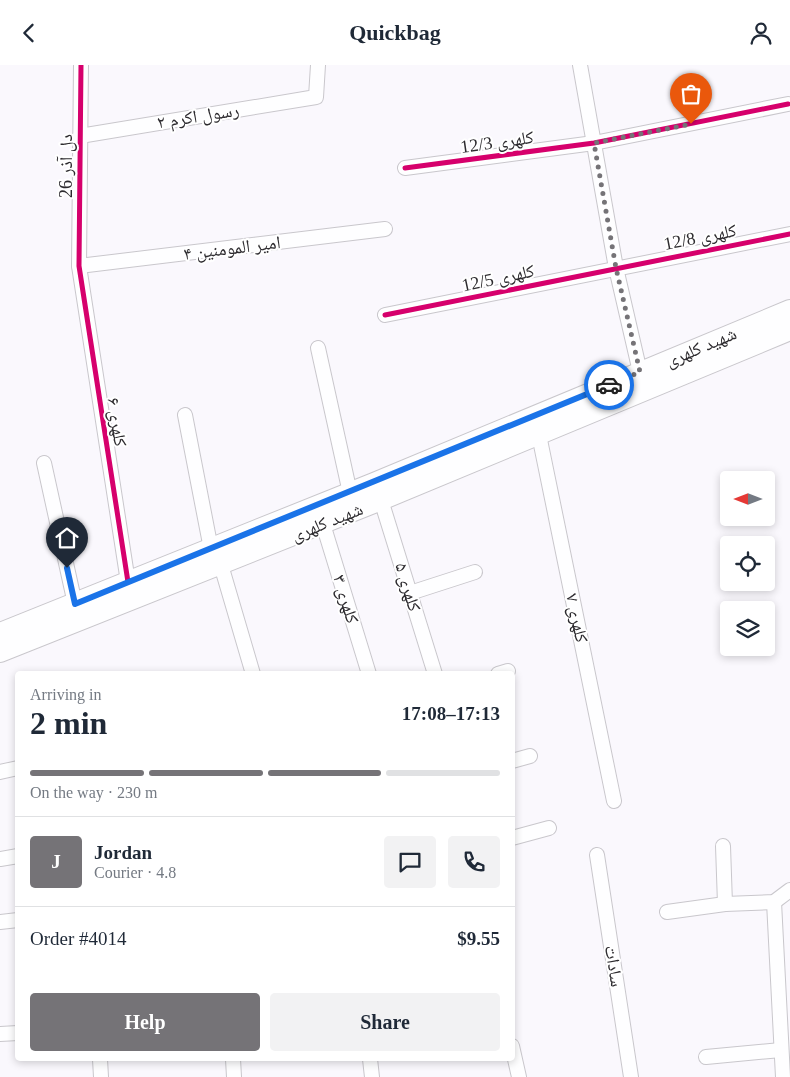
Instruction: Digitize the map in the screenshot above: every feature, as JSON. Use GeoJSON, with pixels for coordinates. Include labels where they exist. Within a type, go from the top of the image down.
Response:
{"type":"FeatureCollection","features":[{"type":"Feature","properties":{"kind":"main road","name":"شهید کلهری"},"geometry":{"type":"LineString","coordinates":[[0,652],[216,557],[350,493],[790,310]]}},
{"type":"Feature","properties":{"kind":"main road","name":"شهید کلهری"},"geometry":{"type":"LineString","coordinates":[[0,633],[128,582],[323,524],[790,330]]}},
{"type":"Feature","properties":{"kind":"street","name":"دل آذر 26"},"geometry":{"type":"LineString","coordinates":[[79,266],[81,65]]}},
{"type":"Feature","properties":{"kind":"street","name":"رسول اکرم ۲"},"geometry":{"type":"LineString","coordinates":[[80,136],[316,97],[318,65]]}},
{"type":"Feature","properties":{"kind":"street"},"geometry":{"type":"LineString","coordinates":[[580,65],[616,268],[640,372]]}},
{"type":"Feature","properties":{"kind":"street","name":"کلهری 12/3"},"geometry":{"type":"LineString","coordinates":[[405,168],[594,143],[788,104]]}},
{"type":"Feature","properties":{"kind":"street","name":"امیر المومنین ۴"},"geometry":{"type":"LineString","coordinates":[[79,266],[385,229]]}},
{"type":"Feature","properties":{"kind":"street","name":"کلهری 12/8"},"geometry":{"type":"LineString","coordinates":[[616,268],[790,234]]}},
{"type":"Feature","properties":{"kind":"street","name":"کلهری ۶"},"geometry":{"type":"LineString","coordinates":[[79,266],[128,582]]}},
{"type":"Feature","properties":{"kind":"street","name":"کلهری 12/5"},"geometry":{"type":"LineString","coordinates":[[385,315],[616,268]]}},
{"type":"Feature","properties":{"kind":"street"},"geometry":{"type":"LineString","coordinates":[[318,348],[350,493]]}},
{"type":"Feature","properties":{"kind":"street"},"geometry":{"type":"LineString","coordinates":[[185,415],[216,557],[252,671]]}},
{"type":"Feature","properties":{"kind":"street","name":"کلهری ۷"},"geometry":{"type":"LineString","coordinates":[[539,435],[614,801]]}},
{"type":"Feature","properties":{"kind":"street"},"geometry":{"type":"LineString","coordinates":[[44,463],[75,604]]}},
{"type":"Feature","properties":{"kind":"street","name":"کلهری ۵"},"geometry":{"type":"LineString","coordinates":[[381,500],[434,671]]}},
{"type":"Feature","properties":{"kind":"street","name":"کلهری ۳"},"geometry":{"type":"LineString","coordinates":[[323,524],[368,671]]}},
{"type":"Feature","properties":{"kind":"street"},"geometry":{"type":"LineString","coordinates":[[410,593],[475,572]]}},
{"type":"Feature","properties":{"kind":"street"},"geometry":{"type":"LineString","coordinates":[[515,760],[530,755]]}},
{"type":"Feature","properties":{"kind":"street"},"geometry":{"type":"LineString","coordinates":[[0,772],[15,769]]}},
{"type":"Feature","properties":{"kind":"street"},"geometry":{"type":"LineString","coordinates":[[515,837],[549,828]]}},
{"type":"Feature","properties":{"kind":"street"},"geometry":{"type":"LineString","coordinates":[[723,846],[725,904]]}},
{"type":"Feature","properties":{"kind":"street","name":"سادات"},"geometry":{"type":"LineString","coordinates":[[597,855],[631,1077]]}},
{"type":"Feature","properties":{"kind":"street"},"geometry":{"type":"LineString","coordinates":[[0,859],[15,856]]}},
{"type":"Feature","properties":{"kind":"street"},"geometry":{"type":"LineString","coordinates":[[668,912],[725,904],[774,902],[790,889]]}},
{"type":"Feature","properties":{"kind":"street"},"geometry":{"type":"LineString","coordinates":[[774,902],[783,1077]]}},
{"type":"Feature","properties":{"kind":"street"},"geometry":{"type":"LineString","coordinates":[[0,922],[15,920]]}},
{"type":"Feature","properties":{"kind":"street"},"geometry":{"type":"LineString","coordinates":[[0,1035],[15,1033]]}},
{"type":"Feature","properties":{"kind":"street"},"geometry":{"type":"LineString","coordinates":[[706,1057],[781,1050]]}},
{"type":"Feature","properties":{"kind":"street"},"geometry":{"type":"LineString","coordinates":[[515,1059],[519,1077]]}},
{"type":"Feature","properties":{"kind":"street"},"geometry":{"type":"LineString","coordinates":[[100,1061],[101,1077]]}},
{"type":"Feature","properties":{"kind":"street"},"geometry":{"type":"LineString","coordinates":[[233,1061],[234,1077]]}},
{"type":"Feature","properties":{"kind":"street"},"geometry":{"type":"LineString","coordinates":[[370,1061],[372,1077]]}},
{"type":"Feature","properties":{"kind":"cycle path"},"geometry":{"type":"LineString","coordinates":[[81,65],[79,266],[128,582]]}},
{"type":"Feature","properties":{"kind":"cycle path"},"geometry":{"type":"LineString","coordinates":[[405,168],[594,143],[788,104]]}},
{"type":"Feature","properties":{"kind":"cycle path"},"geometry":{"type":"LineString","coordinates":[[385,315],[790,234]]}},
{"type":"Feature","properties":{"kind":"way so far"},"geometry":{"type":"LineString","coordinates":[[609,385],[640,372],[616,268],[594,143],[691,124]]}},
{"type":"Feature","properties":{"kind":"route"},"geometry":{"type":"LineString","coordinates":[[67,568],[75,604],[362,488],[609,385]]}}]}
